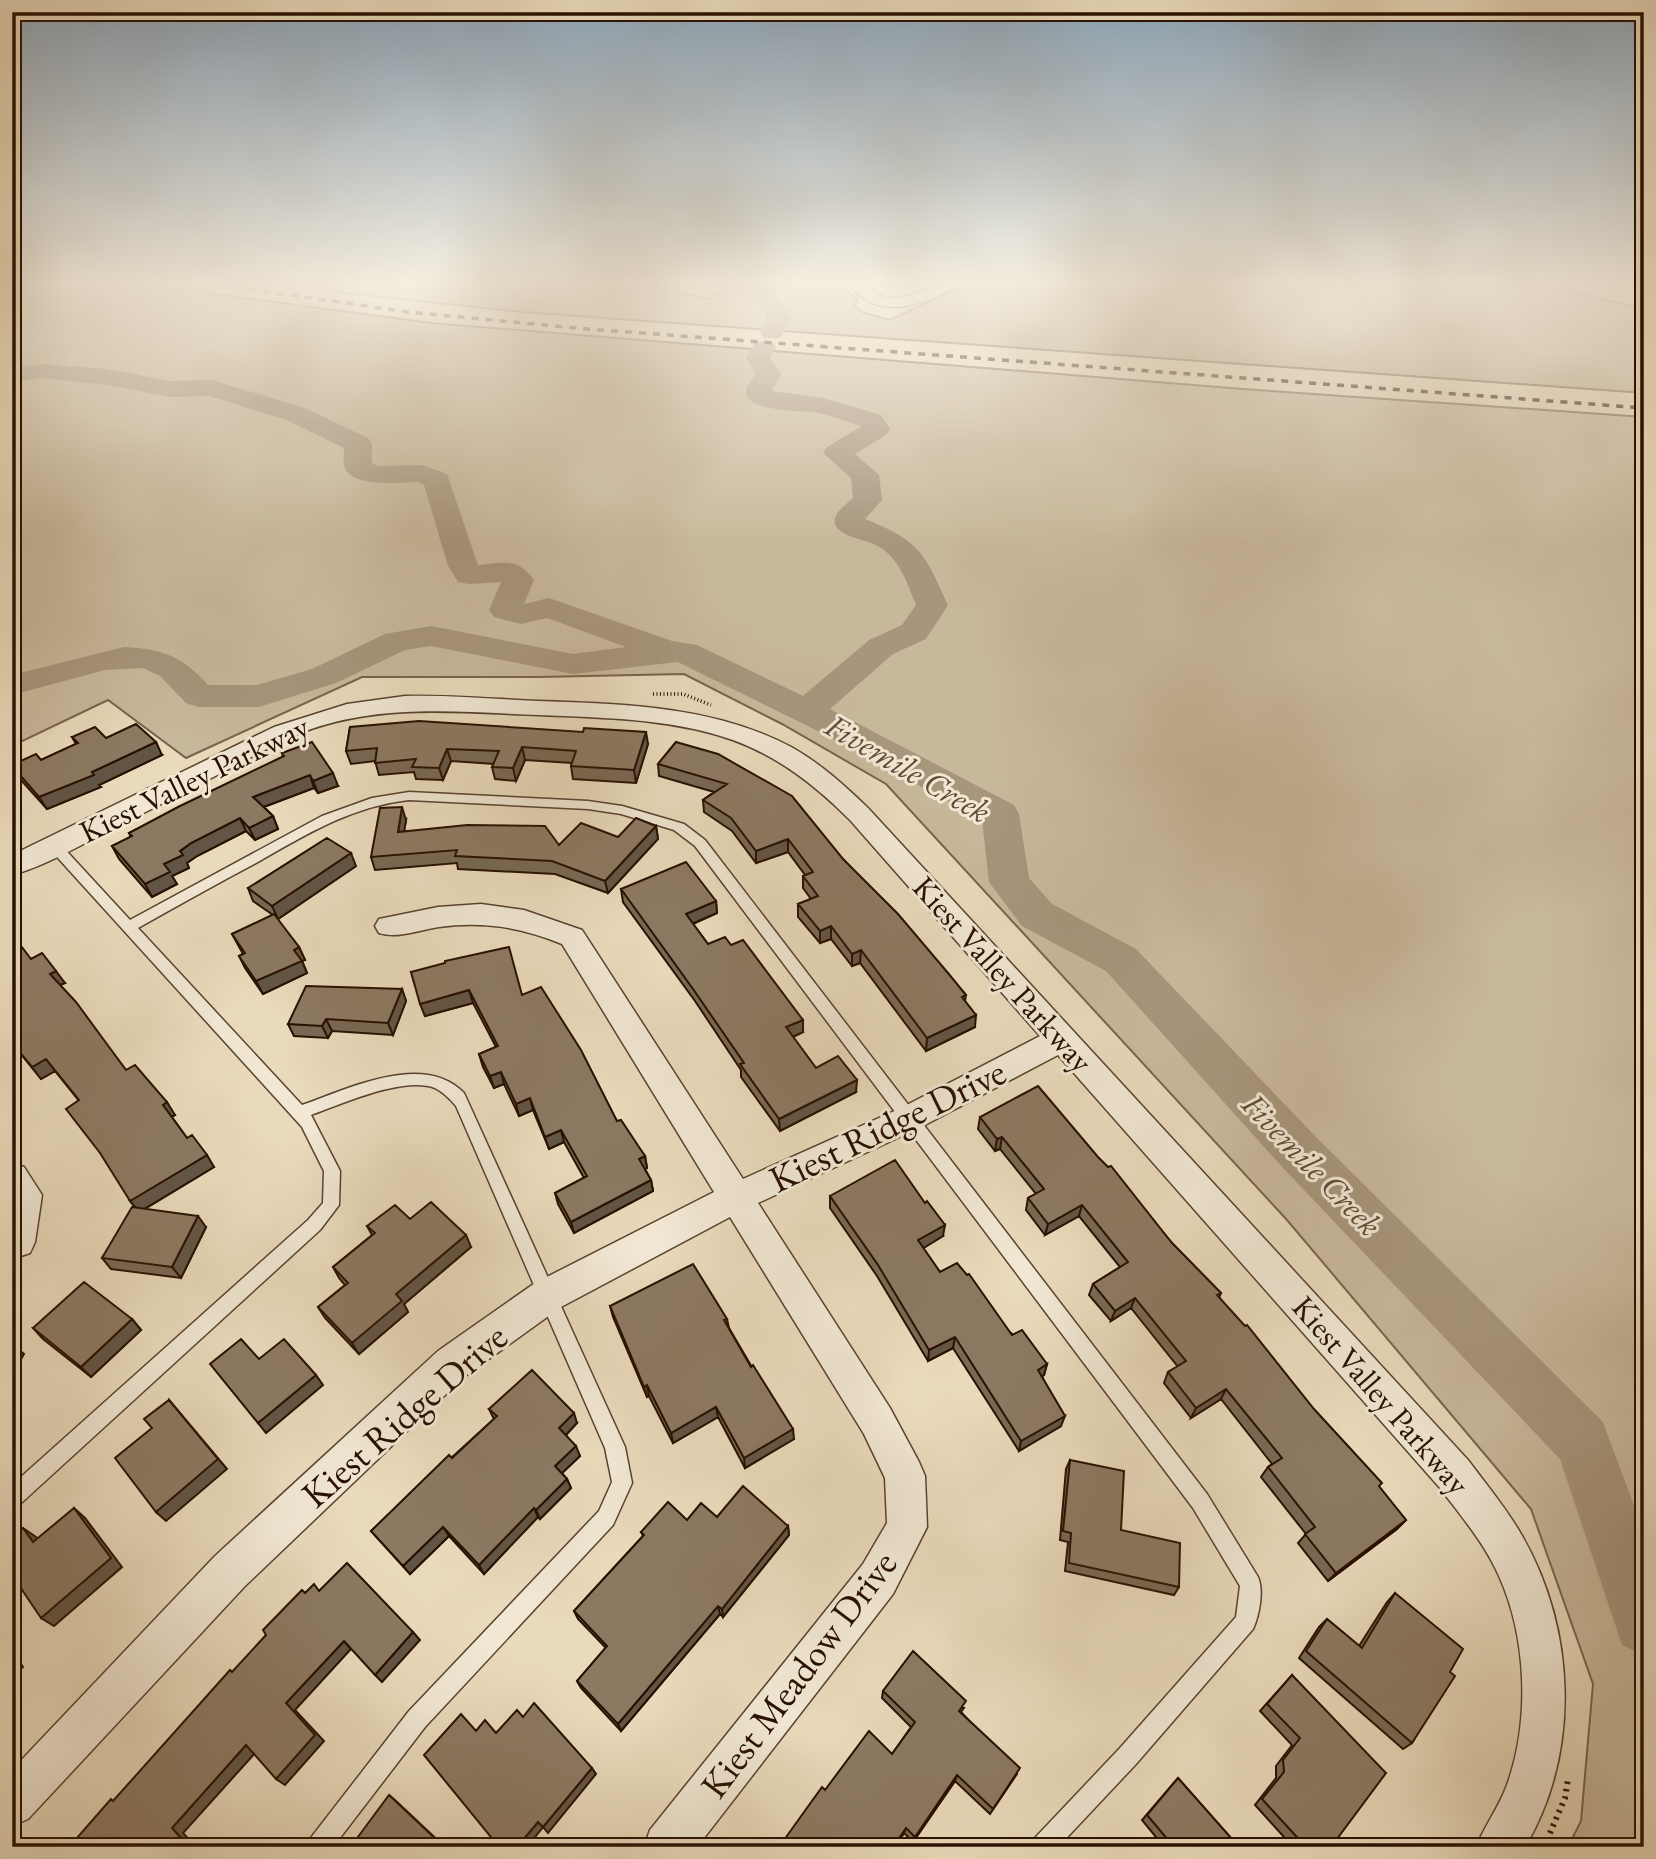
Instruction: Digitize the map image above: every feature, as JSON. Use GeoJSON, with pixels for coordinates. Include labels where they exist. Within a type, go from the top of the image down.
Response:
{"type":"FeatureCollection","features":[{"type":"Feature","properties":{"kind":"street","name":"Kiest Valley Parkway"},"geometry":{"type":"LineString","coordinates":[[12,866],[312,720],[390,704],[435,703],[653,715],[694,721],[771,747],[832,786],[1454,1474],[1494,1528],[1520,1576],[1536,1636],[1545,1701],[1537,1764],[1510,1831],[1499,1847]]}},
{"type":"Feature","properties":{"kind":"street","name":"Kiest Meadow Drive"},"geometry":{"type":"LineString","coordinates":[[388,926],[453,914],[506,915],[538,922],[572,937],[877,1421],[905,1476],[907,1527],[878,1579],[667,1847]]}},
{"type":"Feature","properties":{"kind":"street","name":"Kiest Ridge Drive"},"geometry":{"type":"LineString","coordinates":[[12,1803],[230,1571],[451,1364],[548,1295],[735,1198],[910,1118],[1061,1039]]}},
{"type":"Feature","properties":{"kind":"street"},"geometry":{"type":"LineString","coordinates":[[12,1177],[26,1195],[18,1242]]}},
{"type":"Feature","properties":{"kind":"lane"},"geometry":{"type":"LineString","coordinates":[[128,927],[316,824],[344,810],[384,797],[574,804],[622,810],[679,827],[699,843],[1200,1501],[1251,1584],[1246,1622],[1128,1756],[1042,1847]]}},
{"type":"Feature","properties":{"kind":"lane"},"geometry":{"type":"LineString","coordinates":[[12,1498],[314,1225],[331,1205],[332,1171],[308,1122],[55,847]]}},
{"type":"Feature","properties":{"kind":"lane"},"geometry":{"type":"LineString","coordinates":[[299,1112],[391,1083],[425,1080],[453,1091],[462,1102],[615,1447],[622,1483],[606,1518],[417,1719],[318,1847]]}},
{"type":"Feature","properties":{"kind":"shaded area"},"geometry":{"type":"Polygon","coordinates":[[[12,370],[1006,370],[1644,417],[1644,1847],[1568,1847],[1581,1821],[1593,1684],[1531,1509],[1287,1220],[886,784],[782,724],[684,674],[362,677],[186,758],[108,700],[12,746],[12,370]]]}},
{"type":"Feature","properties":{"kind":"shaded area"},"geometry":{"type":"Polygon","coordinates":[[[1322,370],[1644,370],[1644,393],[1322,370]]]}},
{"type":"Feature","properties":{"kind":"building"},"geometry":{"type":"Polygon","coordinates":[[[419,721],[583,732],[584,728],[646,732],[634,770],[571,766],[576,751],[522,747],[513,768],[492,767],[499,751],[447,749],[439,768],[412,767],[416,759],[375,763],[377,748],[346,751],[350,727],[419,721]]]}},
{"type":"Feature","properties":{"kind":"building"},"geometry":{"type":"Polygon","coordinates":[[[136,724],[156,742],[92,772],[94,775],[39,797],[12,766],[36,754],[41,760],[78,743],[72,737],[95,727],[106,738],[136,724]]]}},
{"type":"Feature","properties":{"kind":"building"},"geometry":{"type":"Polygon","coordinates":[[[312,742],[333,773],[313,781],[310,775],[253,797],[273,816],[249,828],[240,818],[191,843],[180,851],[183,855],[164,864],[170,872],[145,884],[112,846],[132,836],[129,833],[178,807],[284,756],[282,753],[312,742]]]}},
{"type":"Feature","properties":{"kind":"building"},"geometry":{"type":"Polygon","coordinates":[[[676,742],[718,754],[792,796],[843,859],[898,914],[948,973],[966,995],[962,997],[976,1015],[927,1038],[861,950],[852,954],[831,926],[820,931],[798,904],[818,896],[803,876],[813,872],[788,839],[756,851],[731,818],[703,800],[727,784],[658,764],[676,742]]]}},
{"type":"Feature","properties":{"kind":"building"},"geometry":{"type":"Polygon","coordinates":[[[402,807],[398,832],[467,825],[545,826],[559,845],[581,823],[618,837],[636,818],[656,826],[605,881],[552,861],[455,856],[457,850],[371,857],[380,808],[402,807]]]}},
{"type":"Feature","properties":{"kind":"building"},"geometry":{"type":"Polygon","coordinates":[[[327,838],[351,853],[272,906],[248,888],[327,838]]]}},
{"type":"Feature","properties":{"kind":"building"},"geometry":{"type":"Polygon","coordinates":[[[686,862],[716,901],[686,914],[708,944],[725,937],[731,945],[743,940],[803,1020],[786,1027],[816,1068],[838,1056],[857,1080],[779,1119],[740,1064],[744,1063],[621,889],[686,862]]]}},
{"type":"Feature","properties":{"kind":"building"},"geometry":{"type":"Polygon","coordinates":[[[274,914],[299,947],[294,950],[302,961],[256,981],[239,956],[245,953],[232,934],[274,914]]]}},
{"type":"Feature","properties":{"kind":"building"},"geometry":{"type":"Polygon","coordinates":[[[12,934],[31,959],[42,953],[56,971],[50,974],[76,1002],[126,1070],[135,1065],[167,1102],[163,1105],[187,1138],[192,1135],[207,1155],[130,1201],[100,1153],[66,1109],[79,1100],[46,1059],[32,1067],[12,1043],[12,934]]]}},
{"type":"Feature","properties":{"kind":"building"},"geometry":{"type":"Polygon","coordinates":[[[509,947],[522,995],[541,987],[581,1050],[617,1121],[621,1120],[645,1156],[639,1159],[651,1180],[571,1222],[555,1193],[587,1176],[561,1130],[545,1137],[530,1098],[516,1104],[501,1072],[490,1076],[479,1054],[498,1046],[469,990],[420,1004],[411,972],[445,961],[509,947]]]}},
{"type":"Feature","properties":{"kind":"building"},"geometry":{"type":"Polygon","coordinates":[[[306,986],[402,989],[388,1023],[326,1019],[322,1026],[288,1024],[306,986]]]}},
{"type":"Feature","properties":{"kind":"building"},"geometry":{"type":"Polygon","coordinates":[[[1038,1086],[1098,1157],[1108,1167],[1111,1166],[1172,1243],[1221,1293],[1217,1295],[1245,1326],[1247,1325],[1314,1409],[1382,1483],[1379,1486],[1406,1520],[1336,1573],[1305,1534],[1315,1527],[1268,1467],[1282,1458],[1226,1389],[1196,1408],[1168,1372],[1186,1361],[1135,1298],[1115,1311],[1093,1284],[1128,1262],[1082,1205],[1048,1224],[1028,1198],[1044,1189],[1002,1137],[997,1139],[980,1117],[1038,1086]]]}},
{"type":"Feature","properties":{"kind":"building"},"geometry":{"type":"Polygon","coordinates":[[[895,1160],[925,1203],[927,1201],[945,1225],[918,1240],[940,1272],[957,1263],[969,1274],[1012,1335],[1022,1330],[1047,1364],[1038,1370],[1065,1416],[1021,1441],[955,1337],[929,1350],[878,1265],[830,1196],[895,1160]]]}},
{"type":"Feature","properties":{"kind":"building"},"geometry":{"type":"Polygon","coordinates":[[[431,1202],[466,1235],[396,1294],[402,1301],[352,1343],[318,1307],[348,1283],[333,1267],[375,1233],[367,1226],[395,1205],[410,1219],[431,1202]]]}},
{"type":"Feature","properties":{"kind":"building"},"geometry":{"type":"Polygon","coordinates":[[[132,1207],[198,1216],[172,1267],[102,1258],[132,1207]]]}},
{"type":"Feature","properties":{"kind":"building"},"geometry":{"type":"Polygon","coordinates":[[[693,1264],[727,1319],[724,1320],[751,1367],[753,1365],[793,1429],[744,1458],[716,1407],[671,1433],[647,1385],[644,1387],[610,1306],[693,1264]]]}},
{"type":"Feature","properties":{"kind":"building"},"geometry":{"type":"Polygon","coordinates":[[[84,1282],[132,1319],[81,1367],[33,1328],[84,1282]]]}},
{"type":"Feature","properties":{"kind":"building"},"geometry":{"type":"Polygon","coordinates":[[[241,1339],[259,1359],[284,1339],[316,1375],[258,1423],[210,1364],[241,1339]]]}},
{"type":"Feature","properties":{"kind":"building"},"geometry":{"type":"Polygon","coordinates":[[[532,1370],[574,1413],[559,1428],[576,1446],[555,1466],[567,1479],[536,1510],[534,1508],[479,1565],[443,1527],[403,1566],[371,1531],[449,1455],[452,1458],[497,1416],[489,1409],[532,1370]]]}},
{"type":"Feature","properties":{"kind":"building"},"geometry":{"type":"Polygon","coordinates":[[[169,1400],[218,1459],[156,1512],[115,1458],[152,1428],[144,1419],[169,1400]]]}},
{"type":"Feature","properties":{"kind":"building"},"geometry":{"type":"Polygon","coordinates":[[[1070,1460],[1124,1471],[1121,1530],[1180,1543],[1179,1587],[1069,1563],[1071,1533],[1063,1531],[1070,1460]]]}},
{"type":"Feature","properties":{"kind":"building"},"geometry":{"type":"Polygon","coordinates":[[[743,1486],[788,1526],[722,1609],[718,1606],[618,1724],[577,1681],[607,1646],[574,1611],[644,1535],[641,1532],[668,1502],[687,1520],[701,1503],[717,1517],[743,1486]]]}},
{"type":"Feature","properties":{"kind":"building"},"geometry":{"type":"Polygon","coordinates":[[[74,1508],[111,1558],[41,1618],[12,1575],[12,1537],[23,1528],[33,1542],[74,1508]]]}},
{"type":"Feature","properties":{"kind":"building"},"geometry":{"type":"Polygon","coordinates":[[[347,1563],[413,1632],[375,1675],[344,1641],[286,1703],[315,1735],[276,1779],[246,1745],[172,1828],[189,1847],[69,1847],[230,1670],[232,1672],[266,1635],[263,1630],[302,1590],[305,1593],[314,1584],[319,1591],[347,1563]]]}},
{"type":"Feature","properties":{"kind":"building"},"geometry":{"type":"Polygon","coordinates":[[[1395,1593],[1463,1649],[1450,1672],[1455,1676],[1412,1743],[1306,1651],[1327,1619],[1362,1648],[1395,1593]]]}},
{"type":"Feature","properties":{"kind":"building"},"geometry":{"type":"Polygon","coordinates":[[[913,1651],[966,1701],[959,1711],[1020,1768],[993,1809],[957,1775],[915,1837],[906,1828],[893,1847],[779,1847],[822,1787],[825,1790],[869,1731],[892,1754],[915,1722],[883,1691],[913,1651]]]}},
{"type":"Feature","properties":{"kind":"building"},"geometry":{"type":"Polygon","coordinates":[[[1292,1675],[1386,1773],[1331,1847],[1306,1847],[1262,1799],[1284,1772],[1283,1760],[1300,1738],[1267,1704],[1292,1675]]]}},
{"type":"Feature","properties":{"kind":"building"},"geometry":{"type":"Polygon","coordinates":[[[534,1703],[592,1768],[543,1827],[538,1822],[517,1847],[499,1847],[424,1755],[461,1714],[476,1731],[485,1720],[496,1733],[517,1710],[523,1717],[534,1703]]]}},
{"type":"Feature","properties":{"kind":"building"},"geometry":{"type":"Polygon","coordinates":[[[1178,1778],[1239,1847],[1174,1847],[1147,1815],[1178,1778]]]}},
{"type":"Feature","properties":{"kind":"building"},"geometry":{"type":"Polygon","coordinates":[[[389,1795],[444,1847],[353,1847],[389,1795]]]}},
{"type":"Feature","properties":{"kind":"waterway"},"geometry":{"type":"LineString","coordinates":[[766,370],[769,374],[759,388],[759,395],[770,400],[823,406],[872,421],[877,429],[837,453],[865,475],[868,500],[850,517],[850,524],[890,540],[914,563],[932,605],[914,632],[881,647],[806,711]]}},
{"type":"Feature","properties":{"kind":"waterway"},"geometry":{"type":"LineString","coordinates":[[12,375],[43,371],[107,377],[171,389],[211,388],[296,414],[358,444],[358,467],[373,475],[422,473],[437,480],[463,566],[469,575],[510,572],[518,580],[505,610],[521,614],[549,608],[663,649]]}},
{"type":"Feature","properties":{"kind":"waterway","name":"Fivemile Creek"},"geometry":{"type":"LineString","coordinates":[[12,685],[105,660],[143,658],[172,668],[198,696],[259,696],[324,676],[397,641],[431,636],[573,664],[671,651],[685,652],[806,711]]}},
{"type":"Feature","properties":{"kind":"waterway","name":"Fivemile Creek"},"geometry":{"type":"LineString","coordinates":[[806,711],[1000,814],[1009,882],[1037,915],[1121,960],[1301,1154],[1583,1442],[1644,1623]]}},
{"type":"Feature","properties":{"kind":"railway"},"geometry":{"type":"LineString","coordinates":[[1133,370],[1644,408]]}}]}
